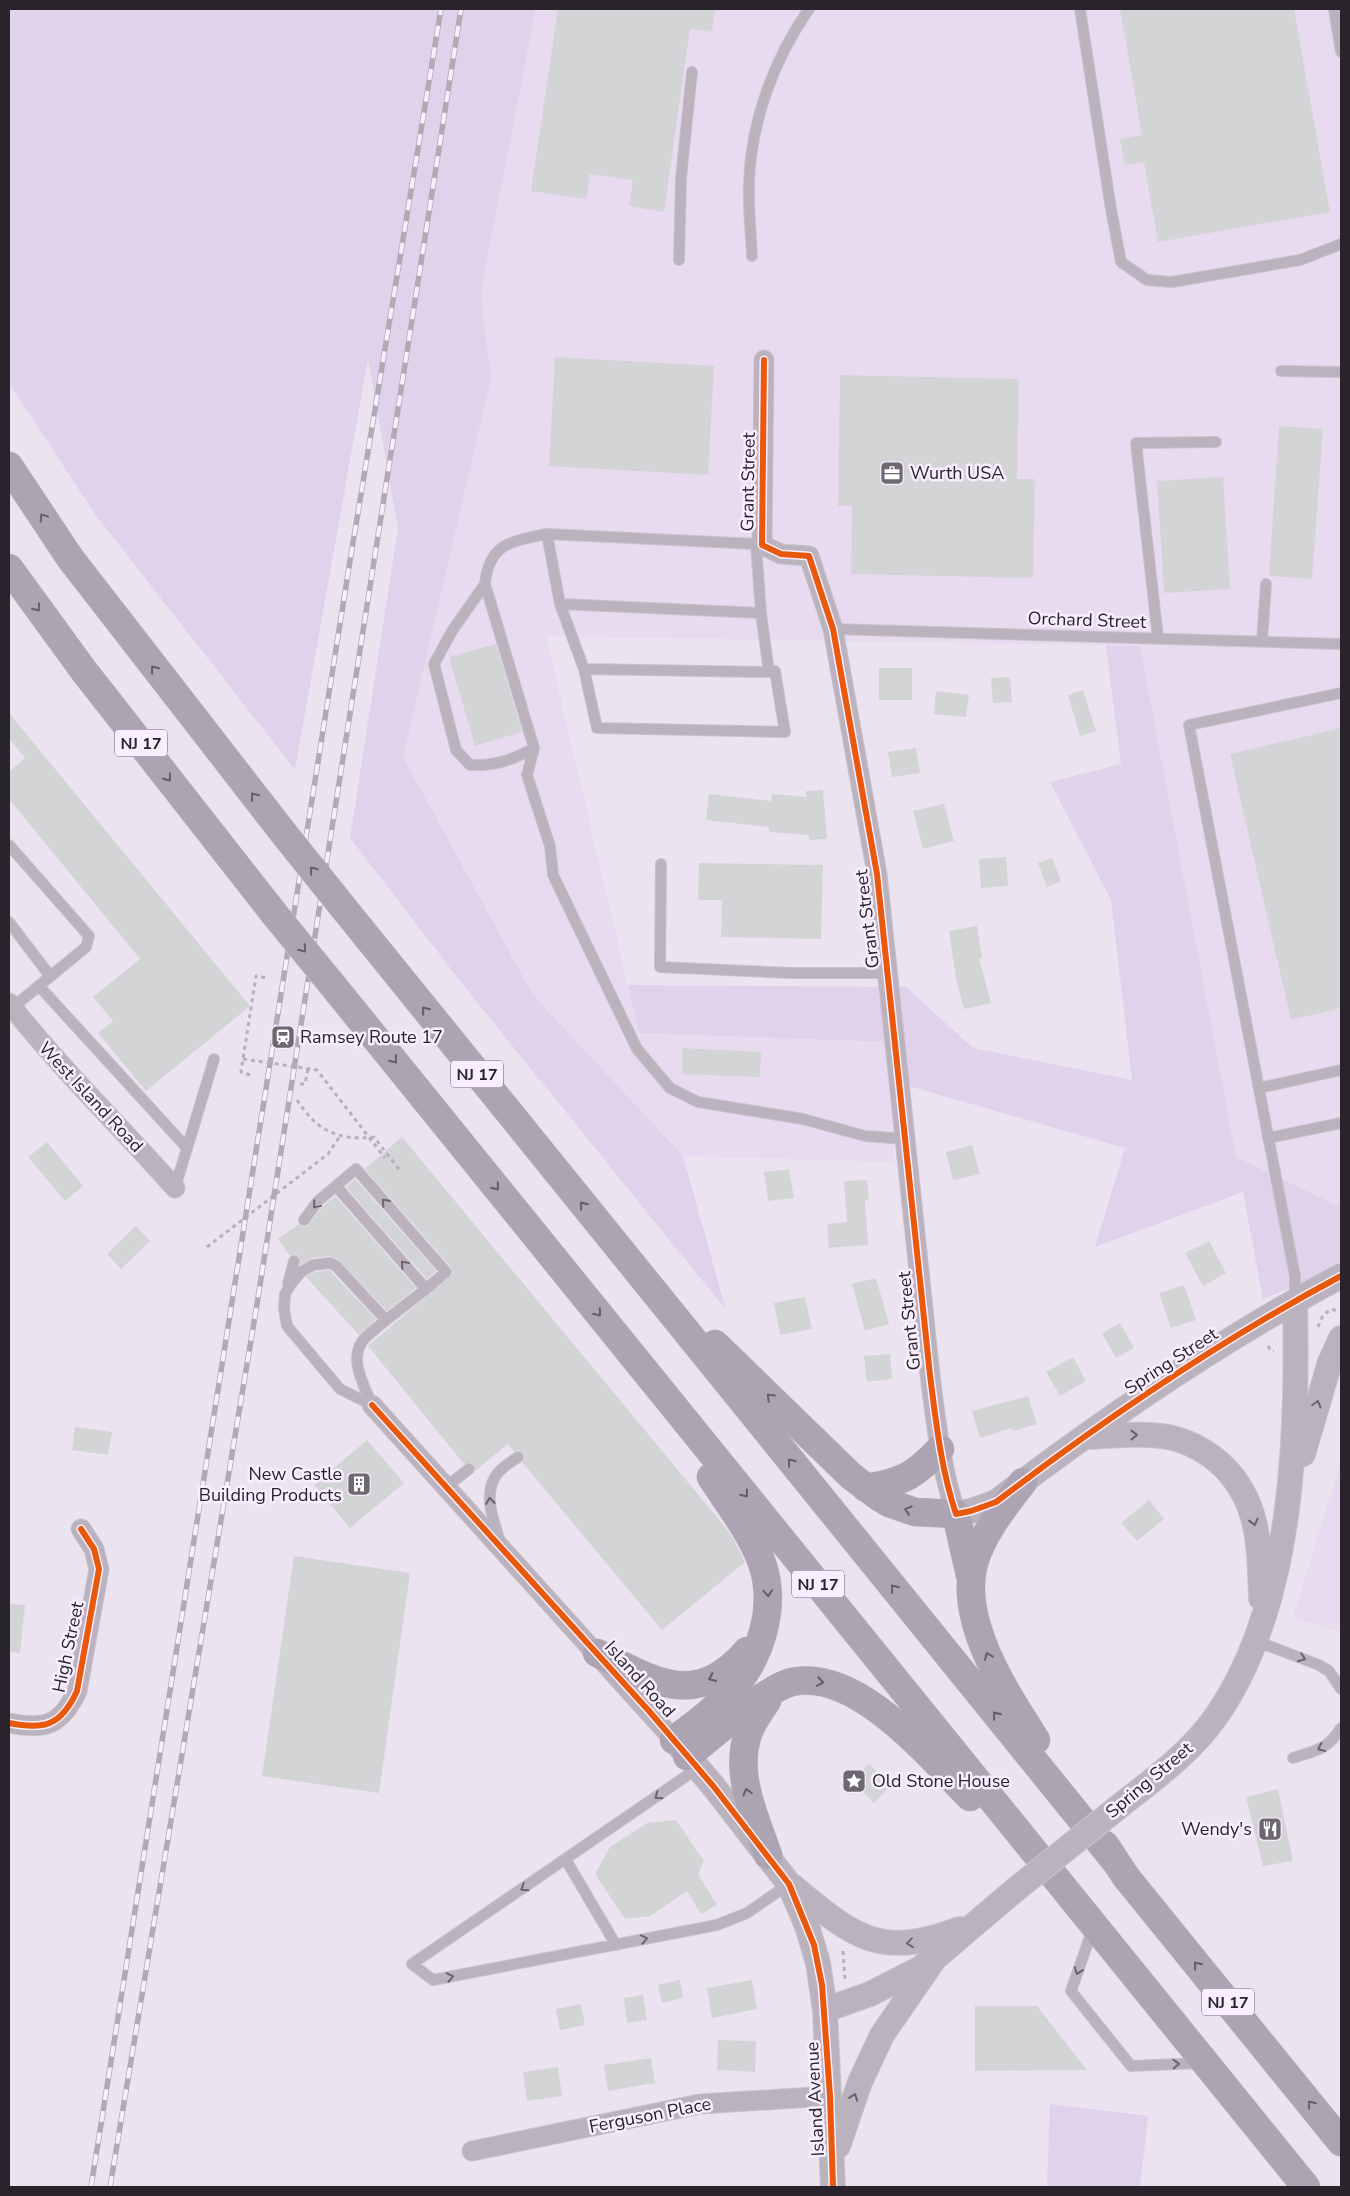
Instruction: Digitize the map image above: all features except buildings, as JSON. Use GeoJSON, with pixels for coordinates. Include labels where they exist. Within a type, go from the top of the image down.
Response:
{"type":"FeatureCollection","features":[{"type":"Feature","properties":{"kind":"highway","name":"NJ 17"},"geometry":{"type":"LineString","coordinates":[[9,466],[70,558],[285,835],[1341,2142]]}},
{"type":"Feature","properties":{"kind":"highway","name":"NJ 17"},"geometry":{"type":"LineString","coordinates":[[9,568],[84,671],[276,916],[1071,1896],[1304,2187]]}},
{"type":"Feature","properties":{"kind":"highway"},"geometry":{"type":"LineString","coordinates":[[613,1242],[738,1367],[866,1488],[889,1504],[915,1512],[956,1514],[982,1643],[1008,1697],[1115,1861]]}},
{"type":"Feature","properties":{"kind":"highway"},"geometry":{"type":"LineString","coordinates":[[618,1337],[743,1526],[757,1551],[766,1576],[768,1591],[767,1614],[762,1635],[748,1666],[733,1689],[695,1724],[686,1755]]}},
{"type":"Feature","properties":{"kind":"highway"},"geometry":{"type":"LineString","coordinates":[[866,1488],[898,1482],[924,1465],[940,1449]]}},
{"type":"Feature","properties":{"kind":"highway"},"geometry":{"type":"LineString","coordinates":[[970,1576],[981,1544],[1022,1482]]}},
{"type":"Feature","properties":{"kind":"highway"},"geometry":{"type":"LineString","coordinates":[[597,1653],[659,1682],[677,1686],[688,1686],[722,1673],[742,1658],[762,1635]]}},
{"type":"Feature","properties":{"kind":"highway"},"geometry":{"type":"LineString","coordinates":[[686,1755],[759,1700],[791,1682],[815,1680],[840,1686],[900,1727],[1071,1896]]}},
{"type":"Feature","properties":{"kind":"highway"},"geometry":{"type":"LineString","coordinates":[[768,1855],[748,1793],[743,1765],[748,1733],[774,1691]]}},
{"type":"Feature","properties":{"kind":"street","name":"Grant Street"},"geometry":{"type":"LineString","coordinates":[[764,360],[759,544],[781,554],[809,556],[833,629],[877,874],[929,1365],[940,1449],[956,1514]]}},
{"type":"Feature","properties":{"kind":"street","name":"West Island Road"},"geometry":{"type":"LineString","coordinates":[[10,1006],[44,1048],[114,1120],[175,1188]]}},
{"type":"Feature","properties":{"kind":"street","name":"Spring Street"},"geometry":{"type":"LineString","coordinates":[[956,1514],[996,1502],[1172,1377],[1341,1276]]}},
{"type":"Feature","properties":{"kind":"street","name":"Spring Street"},"geometry":{"type":"LineString","coordinates":[[825,2010],[870,1994],[917,1970],[935,1958],[973,1924],[1158,1776],[1187,1750],[1214,1719],[1238,1681],[1259,1633],[1274,1576],[1284,1518],[1295,1427],[1297,1375],[1295,1302]]}},
{"type":"Feature","properties":{"kind":"street"},"geometry":{"type":"LineString","coordinates":[[1284,1518],[1324,1379],[1341,1338]]}},
{"type":"Feature","properties":{"kind":"street","name":"Island Road"},"geometry":{"type":"LineString","coordinates":[[372,1405],[597,1653],[686,1755],[768,1855],[789,1884],[814,1945],[825,2010]]}},
{"type":"Feature","properties":{"kind":"street"},"geometry":{"type":"LineString","coordinates":[[1085,1437],[1140,1435],[1174,1438],[1206,1452],[1238,1483],[1246,1498],[1259,1544],[1259,1633]]}},
{"type":"Feature","properties":{"kind":"street","name":"High Street"},"geometry":{"type":"LineString","coordinates":[[9,1723],[32,1727],[47,1724],[59,1718],[70,1706],[77,1692],[99,1569],[94,1549],[82,1529]]}},
{"type":"Feature","properties":{"kind":"street"},"geometry":{"type":"LineString","coordinates":[[789,1884],[850,1931],[880,1943],[916,1942],[944,1935],[973,1924]]}},
{"type":"Feature","properties":{"kind":"street"},"geometry":{"type":"LineString","coordinates":[[833,2160],[860,2082],[882,2035],[935,1958]]}},
{"type":"Feature","properties":{"kind":"street","name":"Island Avenue"},"geometry":{"type":"LineString","coordinates":[[825,2010],[833,2187]]}},
{"type":"Feature","properties":{"kind":"street","name":"Ferguson Place"},"geometry":{"type":"LineString","coordinates":[[472,2151],[700,2104],[830,2096]]}},
{"type":"Feature","properties":{"kind":"lane"},"geometry":{"type":"LineString","coordinates":[[752,256],[749,183],[754,142],[763,102],[778,62],[809,9]]}},
{"type":"Feature","properties":{"kind":"lane"},"geometry":{"type":"LineString","coordinates":[[1080,9],[1111,209],[1122,262],[1146,280],[1172,282],[1300,260],[1341,244]]}},
{"type":"Feature","properties":{"kind":"lane"},"geometry":{"type":"LineString","coordinates":[[1334,9],[1341,52]]}},
{"type":"Feature","properties":{"kind":"lane"},"geometry":{"type":"LineString","coordinates":[[679,260],[681,178],[692,72]]}},
{"type":"Feature","properties":{"kind":"lane"},"geometry":{"type":"LineString","coordinates":[[1281,371],[1341,372]]}},
{"type":"Feature","properties":{"kind":"lane"},"geometry":{"type":"LineString","coordinates":[[1158,638],[1136,443],[1216,442]]}},
{"type":"Feature","properties":{"kind":"lane"},"geometry":{"type":"LineString","coordinates":[[547,534],[560,604],[584,669],[597,728],[785,732],[775,672],[584,669]]}},
{"type":"Feature","properties":{"kind":"lane"},"geometry":{"type":"LineString","coordinates":[[769,672],[761,613],[759,544],[547,534],[515,540],[495,552],[486,568],[485,584],[534,748],[527,775],[550,846],[553,875],[637,1048],[670,1088],[698,1102],[803,1119],[865,1136],[905,1139]]}},
{"type":"Feature","properties":{"kind":"lane"},"geometry":{"type":"LineString","coordinates":[[485,584],[452,632],[434,664],[456,750],[470,765],[487,766],[511,760],[534,748]]}},
{"type":"Feature","properties":{"kind":"lane"},"geometry":{"type":"LineString","coordinates":[[1262,641],[1266,584]]}},
{"type":"Feature","properties":{"kind":"lane"},"geometry":{"type":"LineString","coordinates":[[560,604],[761,613]]}},
{"type":"Feature","properties":{"kind":"lane","name":"Orchard Street"},"geometry":{"type":"LineString","coordinates":[[833,629],[1341,644]]}},
{"type":"Feature","properties":{"kind":"lane"},"geometry":{"type":"LineString","coordinates":[[1295,1302],[1295,1276],[1189,725],[1341,693]]}},
{"type":"Feature","properties":{"kind":"lane"},"geometry":{"type":"LineString","coordinates":[[9,845],[89,936],[86,947],[39,986],[10,1006]]}},
{"type":"Feature","properties":{"kind":"lane"},"geometry":{"type":"LineString","coordinates":[[661,864],[660,967],[791,973],[888,973]]}},
{"type":"Feature","properties":{"kind":"lane"},"geometry":{"type":"LineString","coordinates":[[9,922],[50,976]]}},
{"type":"Feature","properties":{"kind":"lane"},"geometry":{"type":"LineString","coordinates":[[39,986],[187,1148]]}},
{"type":"Feature","properties":{"kind":"lane"},"geometry":{"type":"LineString","coordinates":[[175,1188],[214,1059]]}},
{"type":"Feature","properties":{"kind":"lane"},"geometry":{"type":"LineString","coordinates":[[1259,1088],[1341,1070]]}},
{"type":"Feature","properties":{"kind":"lane"},"geometry":{"type":"LineString","coordinates":[[1268,1138],[1341,1123]]}},
{"type":"Feature","properties":{"kind":"lane"},"geometry":{"type":"LineString","coordinates":[[304,1220],[318,1201],[356,1169],[446,1272],[363,1340],[356,1358],[359,1375],[372,1405]]}},
{"type":"Feature","properties":{"kind":"lane"},"geometry":{"type":"LineString","coordinates":[[336,1186],[426,1289]]}},
{"type":"Feature","properties":{"kind":"lane"},"geometry":{"type":"LineString","coordinates":[[294,1261],[285,1294],[284,1309],[287,1326],[340,1389],[372,1405]]}},
{"type":"Feature","properties":{"kind":"lane"},"geometry":{"type":"LineString","coordinates":[[285,1294],[301,1272],[312,1264],[330,1263],[336,1266],[386,1320]]}},
{"type":"Feature","properties":{"kind":"lane"},"geometry":{"type":"LineString","coordinates":[[502,1548],[489,1498],[490,1485],[498,1473],[518,1457]]}},
{"type":"Feature","properties":{"kind":"lane"},"geometry":{"type":"LineString","coordinates":[[447,1486],[469,1469]]}},
{"type":"Feature","properties":{"kind":"lane"},"geometry":{"type":"LineString","coordinates":[[1259,1633],[1329,1671],[1341,1689]]}},
{"type":"Feature","properties":{"kind":"lane"},"geometry":{"type":"LineString","coordinates":[[1293,1758],[1325,1747],[1334,1739],[1341,1728]]}},
{"type":"Feature","properties":{"kind":"lane"},"geometry":{"type":"LineString","coordinates":[[686,1755],[566,1860],[412,1964],[433,1980],[717,1925],[747,1913],[789,1884]]}},
{"type":"Feature","properties":{"kind":"lane"},"geometry":{"type":"LineString","coordinates":[[566,1860],[616,1945]]}},
{"type":"Feature","properties":{"kind":"lane"},"geometry":{"type":"LineString","coordinates":[[1094,1925],[1071,1991],[1131,2066],[1205,2063]]}},
{"type":"Feature","properties":{"kind":"path"},"geometry":{"type":"LineString","coordinates":[[250,1075],[241,1072],[256,976],[266,978]]}},
{"type":"Feature","properties":{"kind":"path"},"geometry":{"type":"LineString","coordinates":[[243,1059],[316,1070],[385,1158]]}},
{"type":"Feature","properties":{"kind":"path"},"geometry":{"type":"LineString","coordinates":[[300,1084],[305,1084],[308,1069]]}},
{"type":"Feature","properties":{"kind":"path"},"geometry":{"type":"LineString","coordinates":[[298,1100],[306,1114],[320,1126],[340,1136],[358,1139],[374,1137],[400,1172]]}},
{"type":"Feature","properties":{"kind":"path"},"geometry":{"type":"LineString","coordinates":[[207,1247],[328,1154],[340,1136]]}},
{"type":"Feature","properties":{"kind":"path"},"geometry":{"type":"LineString","coordinates":[[1323,1315],[1332,1309],[1339,1312]]}},
{"type":"Feature","properties":{"kind":"path"},"geometry":{"type":"LineString","coordinates":[[843,1949],[845,1985]]}},
{"type":"Feature","properties":{"kind":"shaded area"},"geometry":{"type":"Polygon","coordinates":[[[9,9],[536,9],[481,298],[491,379],[403,757],[533,995],[683,1156],[726,1310],[464,986],[350,838],[398,528],[368,359],[295,770],[95,514],[9,383],[9,9]]]}},
{"type":"Feature","properties":{"kind":"shaded area"},"geometry":{"type":"Polygon","coordinates":[[[536,9],[1341,9],[1341,1207],[1236,1157],[1140,646],[546,636],[639,1033],[889,1042],[894,1162],[683,1156],[533,995],[403,757],[491,379],[481,298],[536,9]]]}},
{"type":"Feature","properties":{"kind":"shaded area"},"geometry":{"type":"Polygon","coordinates":[[[1106,646],[1140,646],[1236,1157],[1341,1207],[1341,1267],[1263,1299],[1243,1192],[1095,1247],[1125,1148],[891,1081],[889,1042],[639,1033],[628,985],[906,987],[973,1048],[1132,1080],[1111,900],[1050,782],[1121,764],[1106,646]]]}},
{"type":"Feature","properties":{"kind":"shaded area"},"geometry":{"type":"Polygon","coordinates":[[[1341,1460],[1341,1632],[1293,1618],[1341,1460]]]}},
{"type":"Feature","properties":{"kind":"shaded area"},"geometry":{"type":"Polygon","coordinates":[[[1050,2104],[1148,2116],[1140,2187],[1047,2187],[1050,2104]]]}},
{"type":"Feature","properties":{"kind":"railway"},"geometry":{"type":"LineString","coordinates":[[91,2187],[350,561],[441,9]]}},
{"type":"Feature","properties":{"kind":"railway"},"geometry":{"type":"LineString","coordinates":[[110,2187],[257,1304],[461,9]]}},
{"type":"Feature","properties":{"kind":"cycle path"},"geometry":{"type":"LineString","coordinates":[[764,360],[762,545],[781,554],[809,556],[833,629],[877,874],[930,1375],[943,1463],[956,1514],[996,1502],[1164,1382],[1251,1327],[1341,1276]]}},
{"type":"Feature","properties":{"kind":"cycle path"},"geometry":{"type":"LineString","coordinates":[[372,1405],[649,1711],[714,1787],[789,1884],[814,1945],[822,1985],[830,2096],[833,2187]]}},
{"type":"Feature","properties":{"kind":"cycle path"},"geometry":{"type":"LineString","coordinates":[[9,1723],[32,1726],[50,1723],[65,1712],[77,1691],[99,1569],[94,1549],[81,1529]]}},
{"type":"Feature","properties":{"kind":"place","name":"Wurth USA"},"geometry":{"type":"Point","coordinates":[892,473]}},
{"type":"Feature","properties":{"kind":"place","name":"Ramsey Route 17"},"geometry":{"type":"Point","coordinates":[283,1037]}},
{"type":"Feature","properties":{"kind":"place","name":"New Castle Building Products"},"geometry":{"type":"Point","coordinates":[359,1484]}},
{"type":"Feature","properties":{"kind":"place","name":"Old Stone House"},"geometry":{"type":"Point","coordinates":[854,1781]}},
{"type":"Feature","properties":{"kind":"place","name":"Wendy's"},"geometry":{"type":"Point","coordinates":[1270,1829]}}]}
